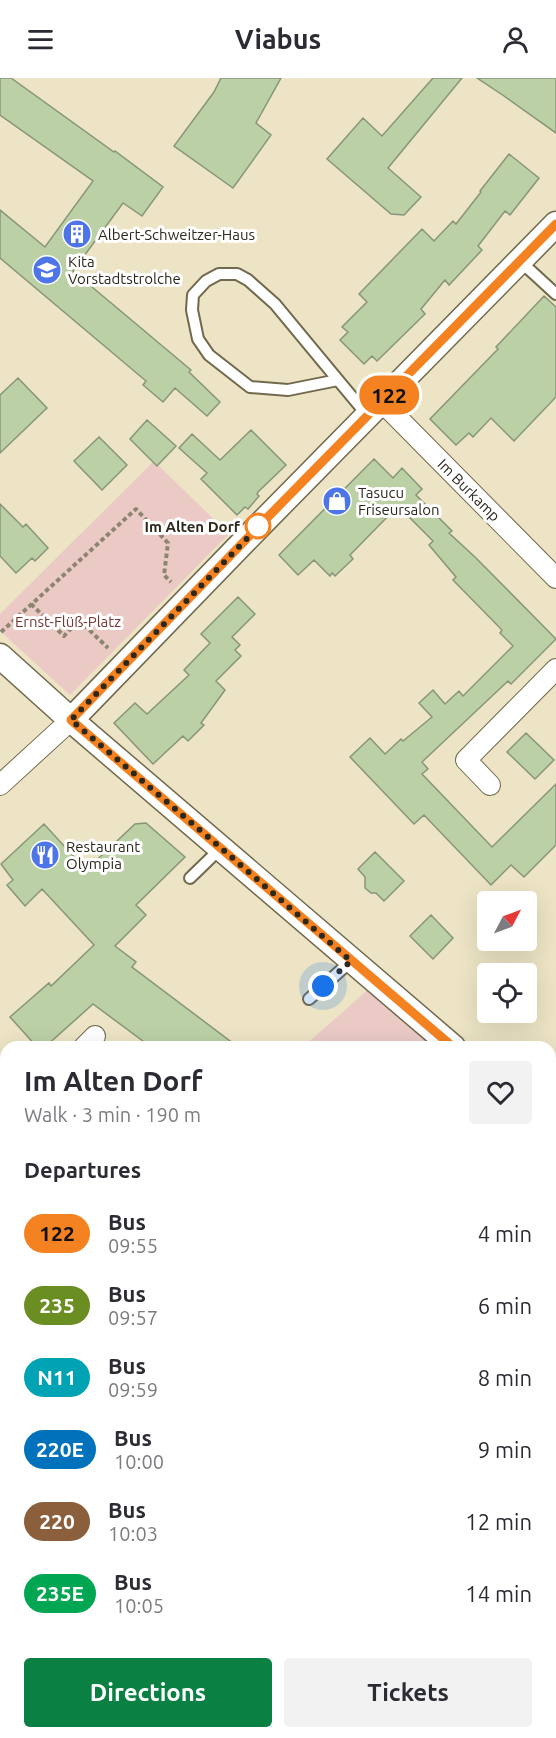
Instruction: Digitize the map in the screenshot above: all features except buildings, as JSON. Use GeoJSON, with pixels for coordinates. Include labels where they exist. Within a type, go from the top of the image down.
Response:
{"type":"FeatureCollection","features":[{"type":"Feature","properties":{"kind":"street"},"geometry":{"type":"LineString","coordinates":[[0,785],[71,720],[556,224]]}},
{"type":"Feature","properties":{"kind":"street","name":"Im Burkamp"},"geometry":{"type":"LineString","coordinates":[[375,409],[556,578]]}},
{"type":"Feature","properties":{"kind":"street"},"geometry":{"type":"LineString","coordinates":[[0,656],[71,720],[446,1041]]}},
{"type":"Feature","properties":{"kind":"street"},"geometry":{"type":"LineString","coordinates":[[490,784],[466,760],[556,669]]}},
{"type":"Feature","properties":{"kind":"lane"},"geometry":{"type":"LineString","coordinates":[[520,261],[556,294]]}},
{"type":"Feature","properties":{"kind":"lane"},"geometry":{"type":"LineString","coordinates":[[338,380],[288,390],[250,387],[209,355],[198,339],[192,310],[194,295],[206,281],[219,274],[237,274],[248,280],[274,304],[338,380],[375,409]]}},
{"type":"Feature","properties":{"kind":"lane"},"geometry":{"type":"LineString","coordinates":[[190,878],[221,848]]}},
{"type":"Feature","properties":{"kind":"lane"},"geometry":{"type":"LineString","coordinates":[[309,999],[351,961]]}},
{"type":"Feature","properties":{"kind":"path"},"geometry":{"type":"LineString","coordinates":[[0,632],[136,509],[168,543],[164,575],[188,599]]}},
{"type":"Feature","properties":{"kind":"path"},"geometry":{"type":"LineString","coordinates":[[31,604],[64,636],[79,620],[125,664]]}},
{"type":"Feature","properties":{"kind":"green space","name":"Ernst-Flüß-Platz"},"geometry":{"type":"Polygon","coordinates":[[[154,461],[229,534],[70,695],[0,631],[0,614],[154,461]]]}},
{"type":"Feature","properties":{"kind":"green space"},"geometry":{"type":"Polygon","coordinates":[[[380,979],[453,1041],[310,1041],[380,979]]]}},
{"type":"Feature","properties":{"kind":"bus line","name":"122"},"geometry":{"type":"LineString","coordinates":[[446,1041],[71,720],[556,224]]}},
{"type":"Feature","properties":{"kind":"place","name":"Albert-Schweitzer-Haus"},"geometry":{"type":"Point","coordinates":[77,234]}},
{"type":"Feature","properties":{"kind":"place","name":"Kita Vorstadtstrolche"},"geometry":{"type":"Point","coordinates":[47,270]}},
{"type":"Feature","properties":{"kind":"place","name":"Tasucu Friseursalon"},"geometry":{"type":"Point","coordinates":[337,501]}},
{"type":"Feature","properties":{"kind":"place","name":"Im Alten Dorf"},"geometry":{"type":"Point","coordinates":[258,526]}},
{"type":"Feature","properties":{"kind":"place","name":"Restaurant Olympia"},"geometry":{"type":"Point","coordinates":[45,855]}},
{"type":"Feature","properties":{"kind":"route"},"geometry":{"type":"LineString","coordinates":[[258,526],[260,525],[71,720],[351,961],[323,986]]}}]}
